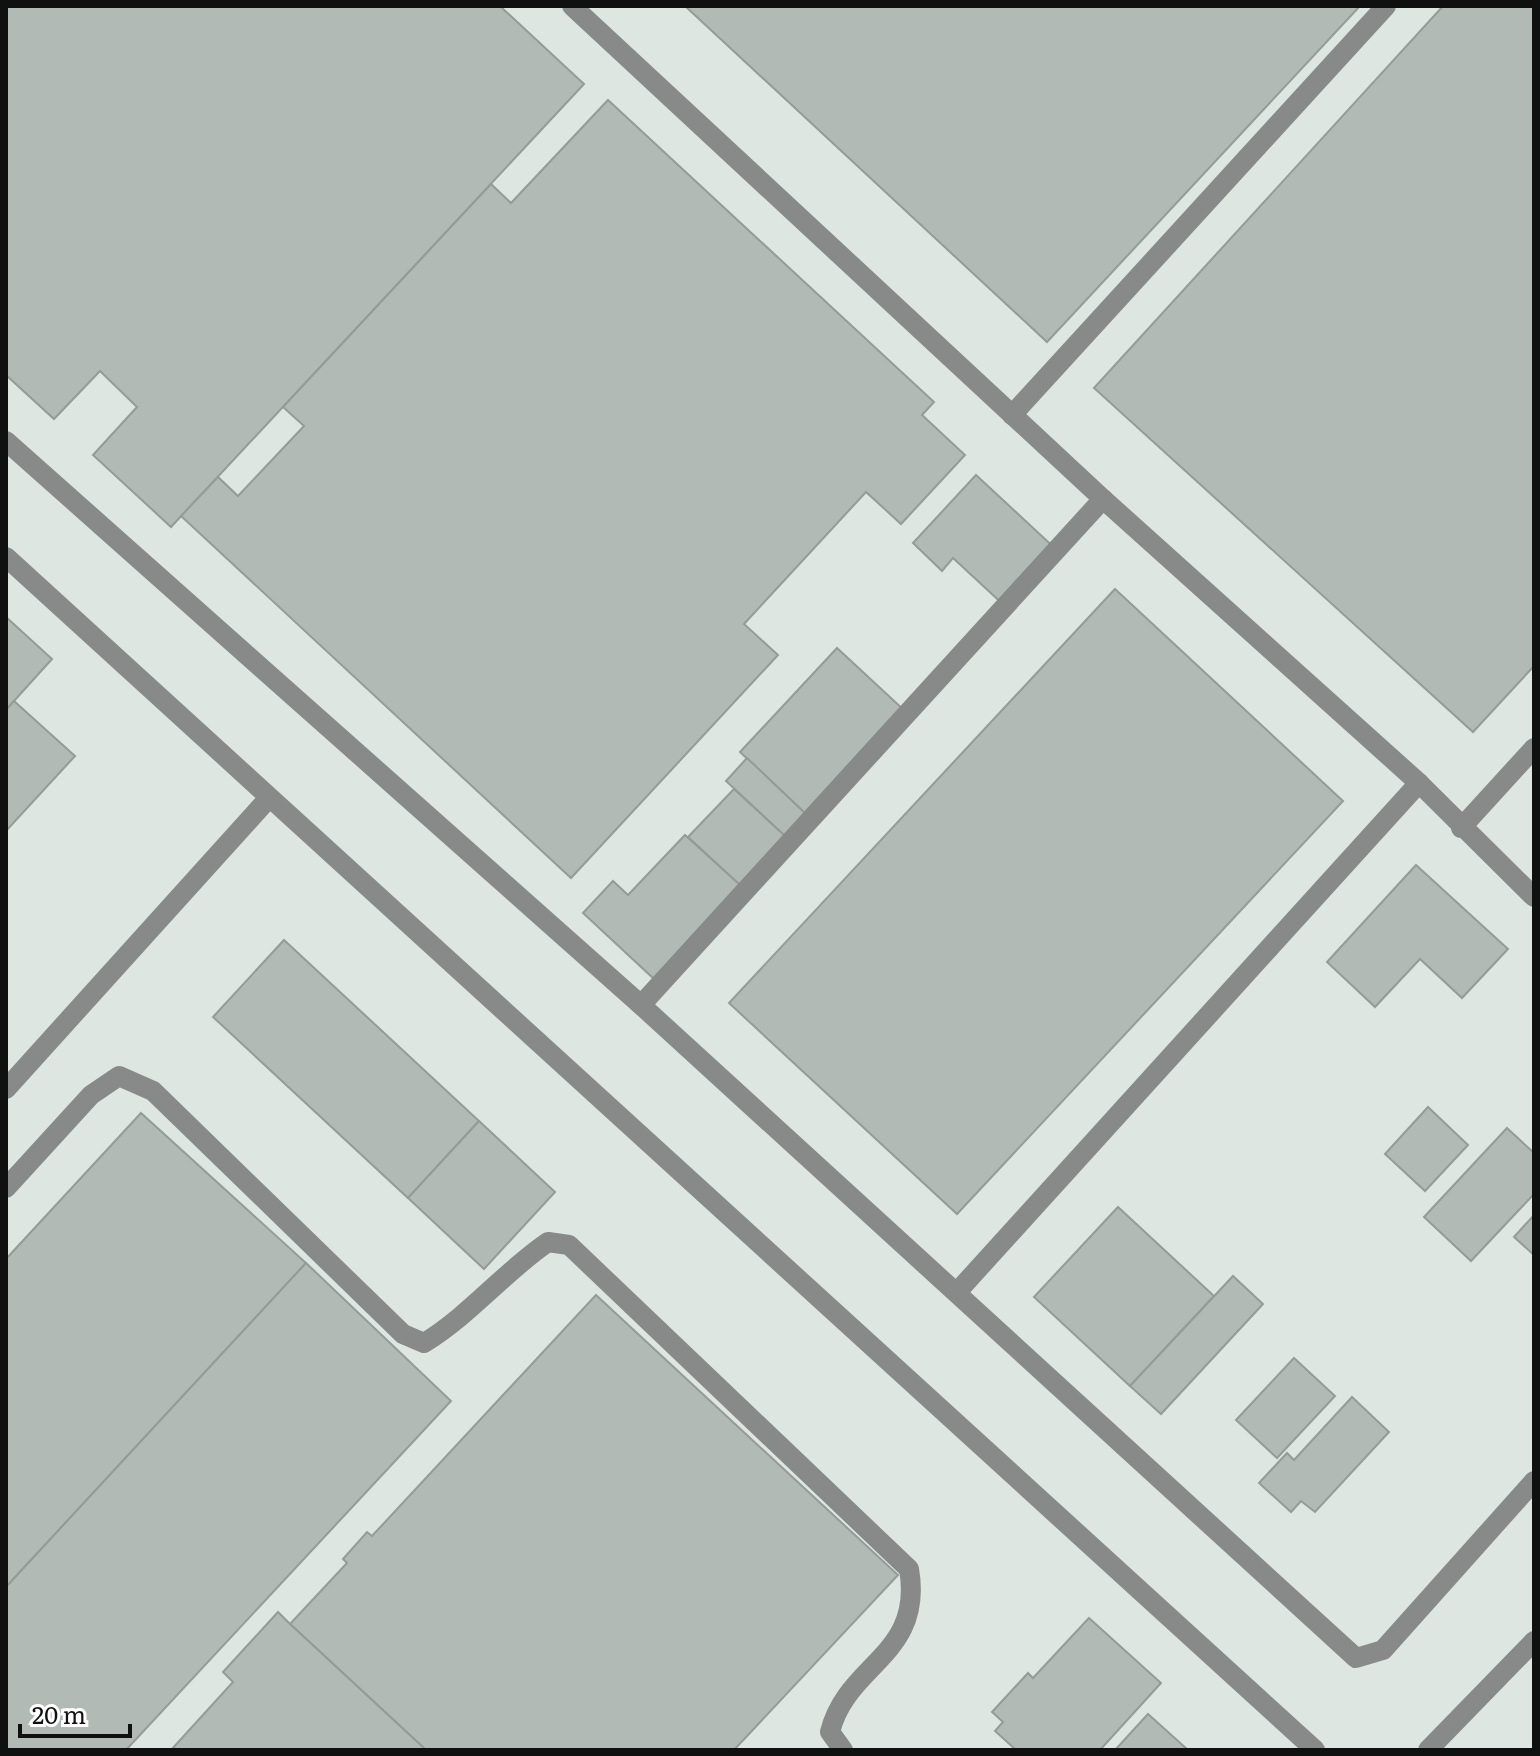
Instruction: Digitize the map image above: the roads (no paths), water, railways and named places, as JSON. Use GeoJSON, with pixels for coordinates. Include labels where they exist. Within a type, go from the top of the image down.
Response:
{"type":"FeatureCollection","features":[{"type":"Feature","properties":{"kind":"lane"},"geometry":{"type":"LineString","coordinates":[[572,6],[1103,499],[1419,783],[1534,897]]}},
{"type":"Feature","properties":{"kind":"lane"},"geometry":{"type":"LineString","coordinates":[[1012,415],[1386,6]]}},
{"type":"Feature","properties":{"kind":"lane"},"geometry":{"type":"LineString","coordinates":[[6,441],[641,1005],[958,1291],[1356,1658],[1383,1650],[1534,1481]]}},
{"type":"Feature","properties":{"kind":"lane"},"geometry":{"type":"LineString","coordinates":[[641,1005],[1103,499]]}},
{"type":"Feature","properties":{"kind":"lane"},"geometry":{"type":"LineString","coordinates":[[6,557],[1315,1750]]}},
{"type":"Feature","properties":{"kind":"lane"},"geometry":{"type":"LineString","coordinates":[[1461,828],[1534,748]]}},
{"type":"Feature","properties":{"kind":"lane"},"geometry":{"type":"LineString","coordinates":[[958,1291],[1419,783]]}},
{"type":"Feature","properties":{"kind":"lane"},"geometry":{"type":"LineString","coordinates":[[6,1089],[268,799]]}},
{"type":"Feature","properties":{"kind":"lane"},"geometry":{"type":"LineString","coordinates":[[6,1188],[91,1095],[119,1076],[153,1091],[403,1334],[424,1343],[452,1326],[548,1242],[569,1245],[909,1569],[914,1596],[905,1629],[835,1711],[830,1732],[843,1750]]}},
{"type":"Feature","properties":{"kind":"lane"},"geometry":{"type":"LineString","coordinates":[[1428,1750],[1534,1641]]}}]}
